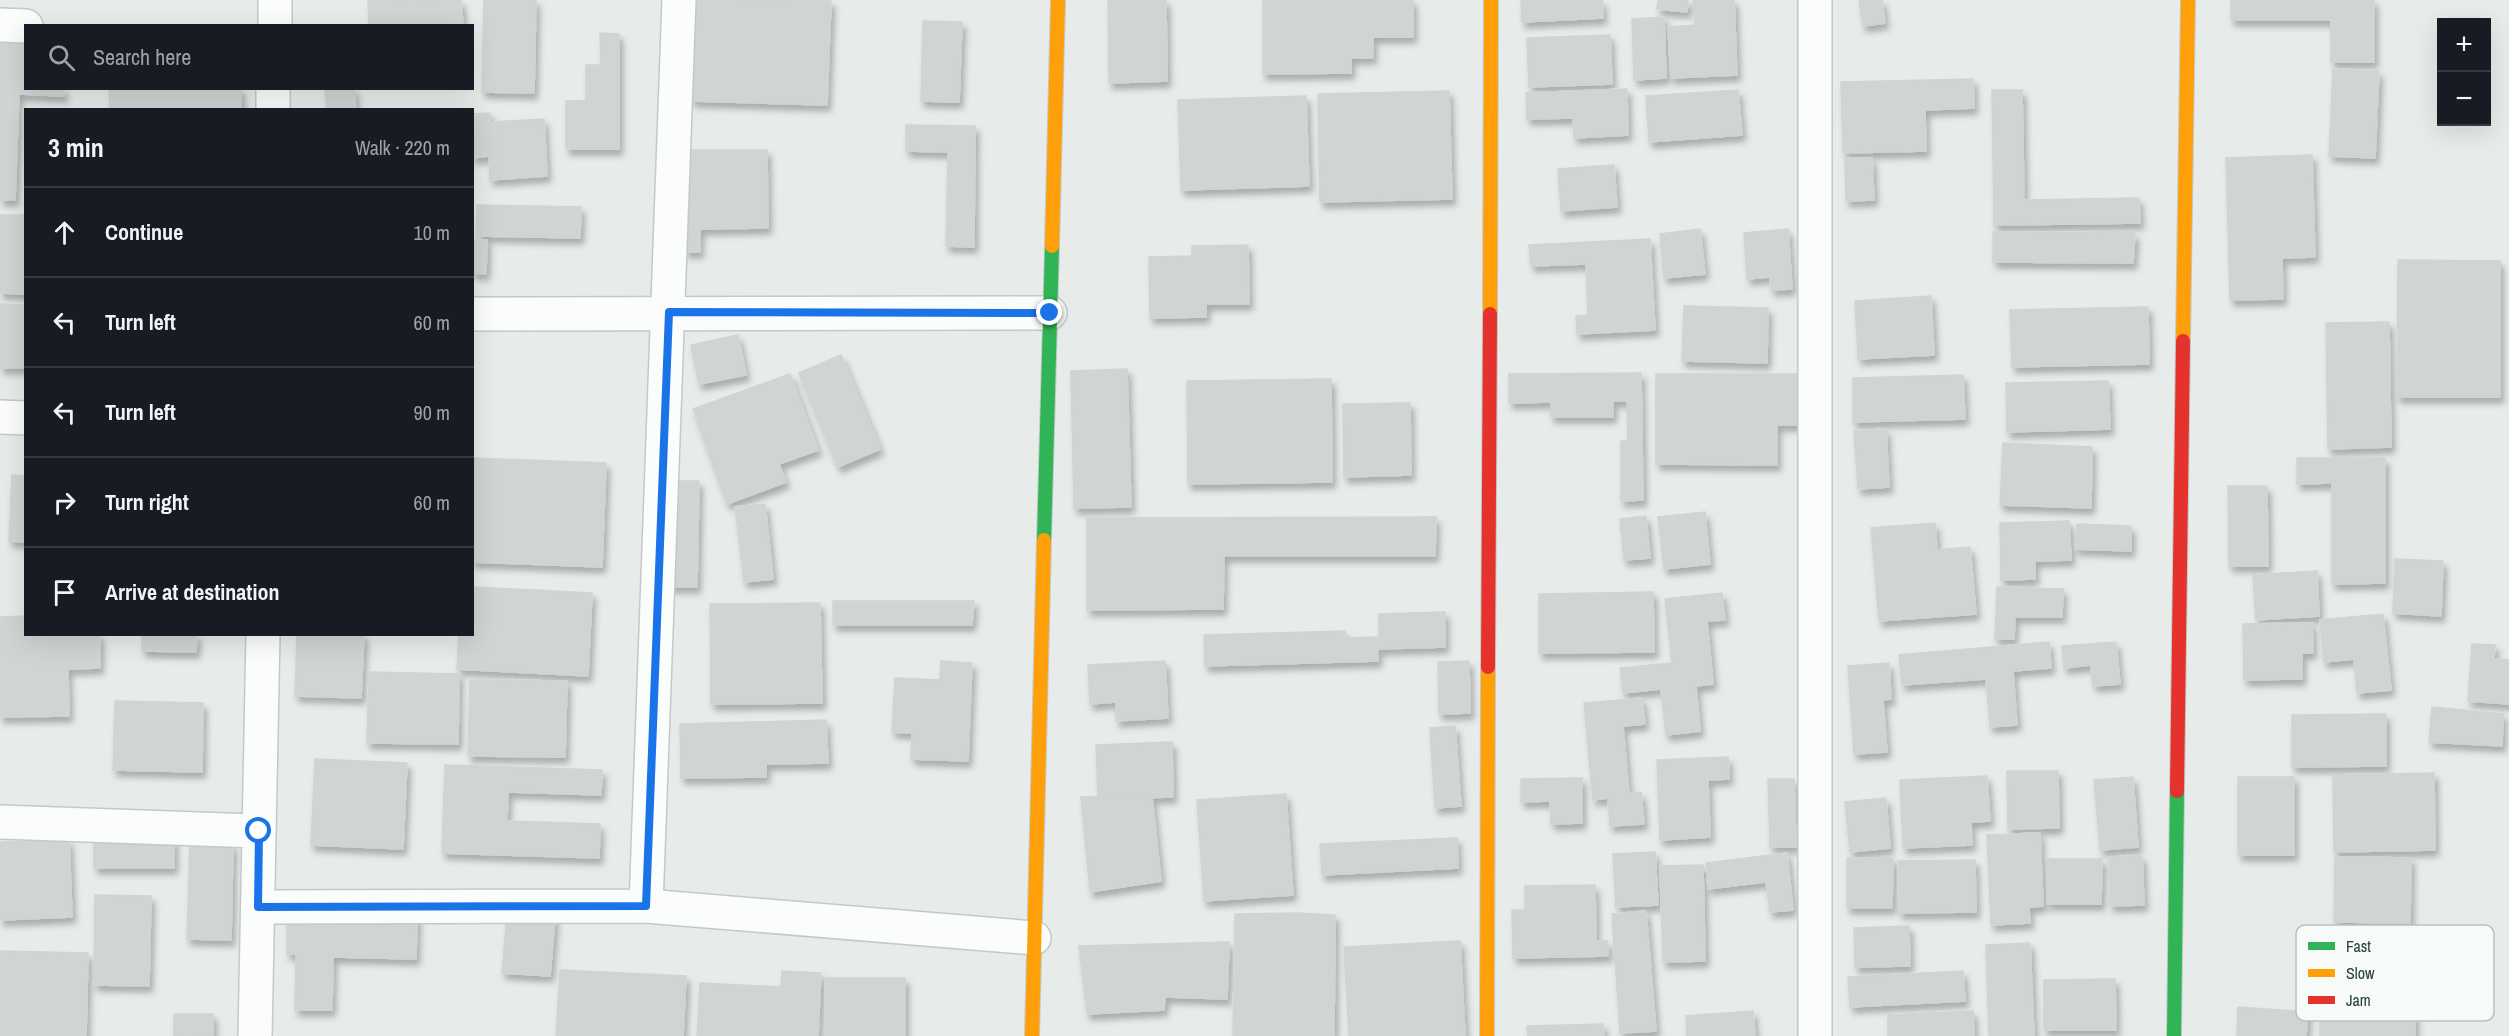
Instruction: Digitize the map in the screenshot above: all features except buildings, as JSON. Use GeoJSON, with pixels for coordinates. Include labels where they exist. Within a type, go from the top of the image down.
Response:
{"type":"FeatureCollection","features":[{"type":"Feature","properties":{"kind":"street"},"geometry":{"type":"LineString","coordinates":[[275,0],[275,24]]}},
{"type":"Feature","properties":{"kind":"street"},"geometry":{"type":"LineString","coordinates":[[646,906],[679,0]]}},
{"type":"Feature","properties":{"kind":"street"},"geometry":{"type":"LineString","coordinates":[[1032,1036],[1058,0]]}},
{"type":"Feature","properties":{"kind":"street"},"geometry":{"type":"LineString","coordinates":[[1487,1036],[1491,0]]}},
{"type":"Feature","properties":{"kind":"street"},"geometry":{"type":"LineString","coordinates":[[1815,0],[1815,1036]]}},
{"type":"Feature","properties":{"kind":"street"},"geometry":{"type":"LineString","coordinates":[[2174,1036],[2188,0]]}},
{"type":"Feature","properties":{"kind":"street"},"geometry":{"type":"LineString","coordinates":[[0,25],[24,26]]}},
{"type":"Feature","properties":{"kind":"street"},"geometry":{"type":"LineString","coordinates":[[273,90],[273,108]]}},
{"type":"Feature","properties":{"kind":"street"},"geometry":{"type":"LineString","coordinates":[[474,314],[1050,313]]}},
{"type":"Feature","properties":{"kind":"street"},"geometry":{"type":"LineString","coordinates":[[0,417],[24,418]]}},
{"type":"Feature","properties":{"kind":"street"},"geometry":{"type":"LineString","coordinates":[[255,1036],[263,636]]}},
{"type":"Feature","properties":{"kind":"street"},"geometry":{"type":"LineString","coordinates":[[0,822],[259,831]]}},
{"type":"Feature","properties":{"kind":"street"},"geometry":{"type":"LineString","coordinates":[[258,907],[646,906],[1034,938]]}},
{"type":"Feature","properties":{"kind":"traffic: fast"},"geometry":{"type":"LineString","coordinates":[[1044,540],[1052,246]]}},
{"type":"Feature","properties":{"kind":"traffic: fast"},"geometry":{"type":"LineString","coordinates":[[2174,1036],[2177,791]]}},
{"type":"Feature","properties":{"kind":"traffic: slow"},"geometry":{"type":"LineString","coordinates":[[1052,246],[1058,0]]}},
{"type":"Feature","properties":{"kind":"traffic: slow"},"geometry":{"type":"LineString","coordinates":[[1490,314],[1491,0]]}},
{"type":"Feature","properties":{"kind":"traffic: slow"},"geometry":{"type":"LineString","coordinates":[[2183,341],[2188,0]]}},
{"type":"Feature","properties":{"kind":"traffic: slow"},"geometry":{"type":"LineString","coordinates":[[1032,1036],[1044,540]]}},
{"type":"Feature","properties":{"kind":"traffic: slow"},"geometry":{"type":"LineString","coordinates":[[1487,1036],[1488,667]]}},
{"type":"Feature","properties":{"kind":"traffic: jam"},"geometry":{"type":"LineString","coordinates":[[1488,667],[1490,314]]}},
{"type":"Feature","properties":{"kind":"traffic: jam"},"geometry":{"type":"LineString","coordinates":[[2177,791],[2183,341]]}},
{"type":"Feature","properties":{"kind":"route"},"geometry":{"type":"LineString","coordinates":[[259,831],[258,907],[646,906],[669,312],[1050,313]]}}]}
